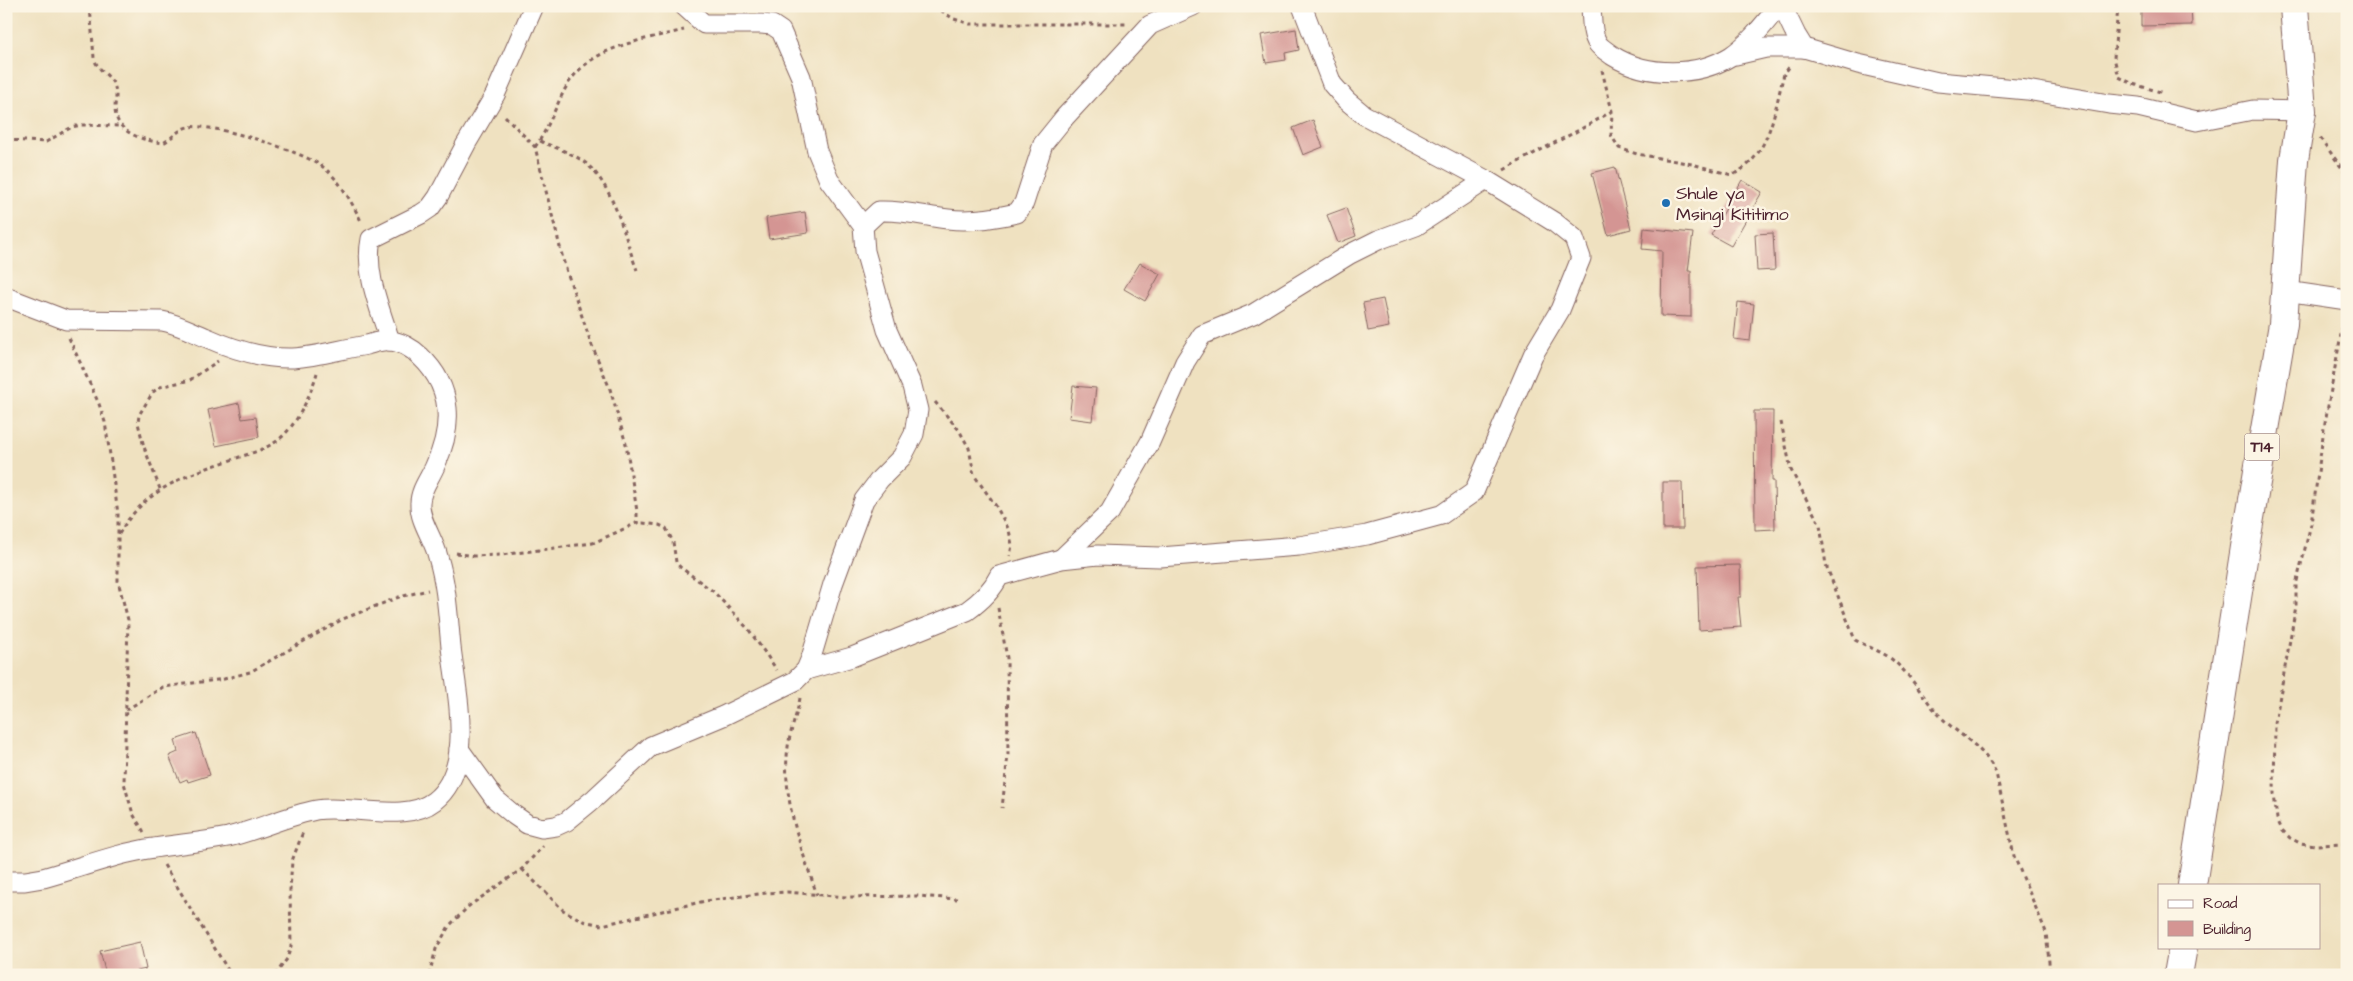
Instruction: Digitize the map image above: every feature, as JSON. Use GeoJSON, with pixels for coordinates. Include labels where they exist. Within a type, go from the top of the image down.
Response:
{"type":"FeatureCollection","features":[{"type":"Feature","properties":{"kind":"highway","name":"T14"},"geometry":{"type":"LineString","coordinates":[[2192,884],[2245,547],[2283,324],[2294,160],[2302,111],[2294,6]]}},
{"type":"Feature","properties":{"kind":"highway"},"geometry":{"type":"LineString","coordinates":[[2178,975],[2183,948]]}},
{"type":"Feature","properties":{"kind":"street"},"geometry":{"type":"LineString","coordinates":[[390,341],[373,288],[368,251],[371,239],[430,208],[447,183],[466,144],[495,95],[534,6]]}},
{"type":"Feature","properties":{"kind":"street"},"geometry":{"type":"LineString","coordinates":[[684,6],[704,24],[761,24],[772,26],[781,31],[801,77],[820,158],[829,180],[863,226],[866,251],[885,322],[912,386],[918,410],[914,434],[902,457],[880,479],[864,500],[799,677]]}},
{"type":"Feature","properties":{"kind":"street"},"geometry":{"type":"LineString","coordinates":[[863,226],[879,211],[973,220],[1017,212],[1024,203],[1043,144],[1150,25],[1193,6]]}},
{"type":"Feature","properties":{"kind":"street"},"geometry":{"type":"LineString","coordinates":[[459,749],[495,799],[514,815],[527,824],[542,828],[556,826],[567,821],[590,802],[651,746],[723,716],[799,677],[967,611],[981,601],[997,580],[1061,560],[1098,555],[1160,557],[1200,555],[1323,543],[1367,535],[1441,515],[1474,492],[1529,363],[1560,310],[1581,258],[1574,238],[1554,222],[1486,180],[1402,137],[1364,115],[1346,100],[1332,84],[1302,6]]}},
{"type":"Feature","properties":{"kind":"street"},"geometry":{"type":"LineString","coordinates":[[1591,6],[1592,26],[1598,44],[1625,63],[1651,71],[1677,72],[1703,67],[1730,56],[1766,48],[1804,48],[1858,64],[1938,82],[2027,90],[2109,104],[2138,106],[2197,121],[2253,110],[2302,111]]}},
{"type":"Feature","properties":{"kind":"street"},"geometry":{"type":"LineString","coordinates":[[1730,56],[1750,40],[1780,6],[1804,48]]}},
{"type":"Feature","properties":{"kind":"street"},"geometry":{"type":"LineString","coordinates":[[1061,560],[1110,512],[1150,442],[1185,362],[1202,335],[1253,314],[1350,254],[1378,240],[1416,226],[1486,180]]}},
{"type":"Feature","properties":{"kind":"street"},"geometry":{"type":"LineString","coordinates":[[2286,291],[2346,306]]}},
{"type":"Feature","properties":{"kind":"street"},"geometry":{"type":"LineString","coordinates":[[6,297],[66,320],[162,321],[177,324],[197,334],[235,348],[276,358],[322,354],[390,341],[406,346],[420,356],[436,377],[444,393],[449,417],[446,439],[421,495],[419,506],[434,542],[446,587],[449,632],[459,708],[459,749],[453,772],[445,789],[435,800],[426,806],[413,810],[390,812],[315,810],[231,836],[154,848],[43,878],[25,881],[6,880]]}},
{"type":"Feature","properties":{"kind":"path"},"geometry":{"type":"LineString","coordinates":[[90,6],[94,58],[96,64],[114,83],[116,90],[115,118],[120,126]]}},
{"type":"Feature","properties":{"kind":"path"},"geometry":{"type":"LineString","coordinates":[[934,6],[954,19],[970,24],[1150,25]]}},
{"type":"Feature","properties":{"kind":"path"},"geometry":{"type":"LineString","coordinates":[[2118,6],[2114,58],[2119,77],[2133,84],[2161,91],[2168,96]]}},
{"type":"Feature","properties":{"kind":"path"},"geometry":{"type":"LineString","coordinates":[[535,147],[540,141],[566,87],[579,70],[598,55],[618,45],[704,24]]}},
{"type":"Feature","properties":{"kind":"path"},"geometry":{"type":"LineString","coordinates":[[1598,44],[1604,82],[1612,111],[1611,135],[1613,141],[1625,151],[1699,166],[1732,175],[1751,163],[1759,150],[1773,120],[1784,74],[1804,48]]}},
{"type":"Feature","properties":{"kind":"path"},"geometry":{"type":"LineString","coordinates":[[495,95],[508,121],[535,147],[564,263],[591,343],[610,389],[626,444],[637,511],[637,522]]}},
{"type":"Feature","properties":{"kind":"path"},"geometry":{"type":"LineString","coordinates":[[1486,180],[1539,150],[1582,130],[1612,111]]}},
{"type":"Feature","properties":{"kind":"path"},"geometry":{"type":"LineString","coordinates":[[2302,111],[2347,175]]}},
{"type":"Feature","properties":{"kind":"path"},"geometry":{"type":"LineString","coordinates":[[6,140],[46,142],[72,127],[81,125],[120,126],[146,140],[163,143],[186,127],[207,127],[304,157],[323,167],[339,184],[351,201],[371,239]]}},
{"type":"Feature","properties":{"kind":"path"},"geometry":{"type":"LineString","coordinates":[[540,141],[587,165],[599,178],[612,201],[638,270]]}},
{"type":"Feature","properties":{"kind":"path"},"geometry":{"type":"LineString","coordinates":[[2346,306],[2324,428],[2311,524],[2296,585],[2296,606],[2275,723],[2274,794],[2278,819],[2282,830],[2290,838],[2300,843],[2315,845],[2347,844]]}},
{"type":"Feature","properties":{"kind":"path"},"geometry":{"type":"LineString","coordinates":[[66,320],[68,336],[105,422],[116,500],[118,581],[128,620],[124,783],[133,814],[231,975]]}},
{"type":"Feature","properties":{"kind":"path"},"geometry":{"type":"LineString","coordinates":[[160,488],[144,447],[138,423],[143,408],[154,392],[160,387],[190,380],[235,348]]}},
{"type":"Feature","properties":{"kind":"path"},"geometry":{"type":"LineString","coordinates":[[118,534],[139,506],[160,488],[201,470],[261,450],[277,441],[291,427],[303,407],[315,380],[322,354]]}},
{"type":"Feature","properties":{"kind":"path"},"geometry":{"type":"LineString","coordinates":[[912,386],[930,396],[959,430],[969,448],[974,475],[996,506],[1009,530],[1012,545],[1010,557],[997,580],[1007,658],[1008,755],[1002,808]]}},
{"type":"Feature","properties":{"kind":"path"},"geometry":{"type":"LineString","coordinates":[[1780,422],[1791,470],[1820,525],[1826,565],[1855,640],[1881,652],[1895,662],[1940,716],[1984,752],[1991,761],[1996,773],[2014,856],[2046,932],[2050,972]]}},
{"type":"Feature","properties":{"kind":"path"},"geometry":{"type":"LineString","coordinates":[[434,542],[446,550],[473,556],[501,555],[593,543],[637,522],[659,525],[666,528],[673,542],[676,562],[680,567],[714,592],[749,630],[799,677],[800,701],[788,748],[788,785],[796,832],[817,894]]}},
{"type":"Feature","properties":{"kind":"path"},"geometry":{"type":"LineString","coordinates":[[126,710],[162,687],[224,679],[250,672],[343,618],[399,597],[446,587]]}},
{"type":"Feature","properties":{"kind":"path"},"geometry":{"type":"LineString","coordinates":[[275,975],[287,959],[291,946],[290,890],[292,861],[301,836],[315,810]]}},
{"type":"Feature","properties":{"kind":"path"},"geometry":{"type":"LineString","coordinates":[[429,975],[436,949],[449,926],[469,906],[522,870],[547,842],[556,826]]}},
{"type":"Feature","properties":{"kind":"path"},"geometry":{"type":"LineString","coordinates":[[522,870],[563,910],[583,921],[602,925],[733,896],[780,892],[846,897],[918,896],[957,899]]}},
{"type":"Feature","properties":{"kind":"path"},"geometry":{"type":"LineString","coordinates":[[2035,975],[2050,972],[2077,975]]}},
{"type":"Feature","properties":{"kind":"building"},"geometry":{"type":"Polygon","coordinates":[[[2141,6],[2191,6],[2192,25],[2141,26],[2141,6]]]}},
{"type":"Feature","properties":{"kind":"building"},"geometry":{"type":"Polygon","coordinates":[[[1296,29],[1299,50],[1285,53],[1286,60],[1266,63],[1261,35],[1296,29]]]}},
{"type":"Feature","properties":{"kind":"building"},"geometry":{"type":"Polygon","coordinates":[[[1313,120],[1323,147],[1303,155],[1293,128],[1313,120]]]}},
{"type":"Feature","properties":{"kind":"building"},"geometry":{"type":"Polygon","coordinates":[[[1615,167],[1631,229],[1608,235],[1592,173],[1615,167]]]}},
{"type":"Feature","properties":{"kind":"building"},"geometry":{"type":"Polygon","coordinates":[[[1742,180],[1762,192],[1731,246],[1711,235],[1742,180]]]}},
{"type":"Feature","properties":{"kind":"building"},"geometry":{"type":"Polygon","coordinates":[[[1346,208],[1356,236],[1338,243],[1327,215],[1346,208]]]}},
{"type":"Feature","properties":{"kind":"building"},"geometry":{"type":"Polygon","coordinates":[[[805,212],[808,233],[769,239],[766,218],[805,212]]]}},
{"type":"Feature","properties":{"kind":"building"},"geometry":{"type":"Polygon","coordinates":[[[1644,228],[1693,233],[1688,271],[1691,271],[1691,317],[1661,316],[1662,251],[1642,249],[1644,228]]]}},
{"type":"Feature","properties":{"kind":"building"},"geometry":{"type":"Polygon","coordinates":[[[1773,233],[1775,270],[1757,271],[1755,234],[1773,233]]]}},
{"type":"Feature","properties":{"kind":"building"},"geometry":{"type":"Polygon","coordinates":[[[1140,263],[1160,274],[1145,301],[1124,289],[1140,263]]]}},
{"type":"Feature","properties":{"kind":"building"},"geometry":{"type":"Polygon","coordinates":[[[1383,299],[1389,327],[1368,331],[1363,303],[1383,299]]]}},
{"type":"Feature","properties":{"kind":"building"},"geometry":{"type":"Polygon","coordinates":[[[1738,302],[1754,304],[1750,341],[1734,339],[1738,302]]]}},
{"type":"Feature","properties":{"kind":"building"},"geometry":{"type":"Polygon","coordinates":[[[1073,386],[1096,388],[1092,421],[1069,418],[1073,386]]]}},
{"type":"Feature","properties":{"kind":"building"},"geometry":{"type":"Polygon","coordinates":[[[239,403],[242,419],[256,417],[259,437],[216,446],[208,410],[239,403]]]}},
{"type":"Feature","properties":{"kind":"building"},"geometry":{"type":"Polygon","coordinates":[[[1754,411],[1773,411],[1772,481],[1774,481],[1775,529],[1755,530],[1754,411]]]}},
{"type":"Feature","properties":{"kind":"building"},"geometry":{"type":"Polygon","coordinates":[[[1663,482],[1682,482],[1683,529],[1663,529],[1663,482]]]}},
{"type":"Feature","properties":{"kind":"building"},"geometry":{"type":"Polygon","coordinates":[[[1740,565],[1741,597],[1738,597],[1741,627],[1699,630],[1697,566],[1740,565]]]}},
{"type":"Feature","properties":{"kind":"building"},"geometry":{"type":"Polygon","coordinates":[[[196,733],[210,775],[188,782],[187,779],[180,782],[169,756],[178,752],[175,740],[196,733]]]}},
{"type":"Feature","properties":{"kind":"building"},"geometry":{"type":"Polygon","coordinates":[[[140,942],[146,969],[120,975],[106,975],[100,951],[140,942]]]}},
{"type":"Feature","properties":{"kind":"place","name":"Shule ya Msingi Kititimo"},"geometry":{"type":"Point","coordinates":[1666,203]}}]}
